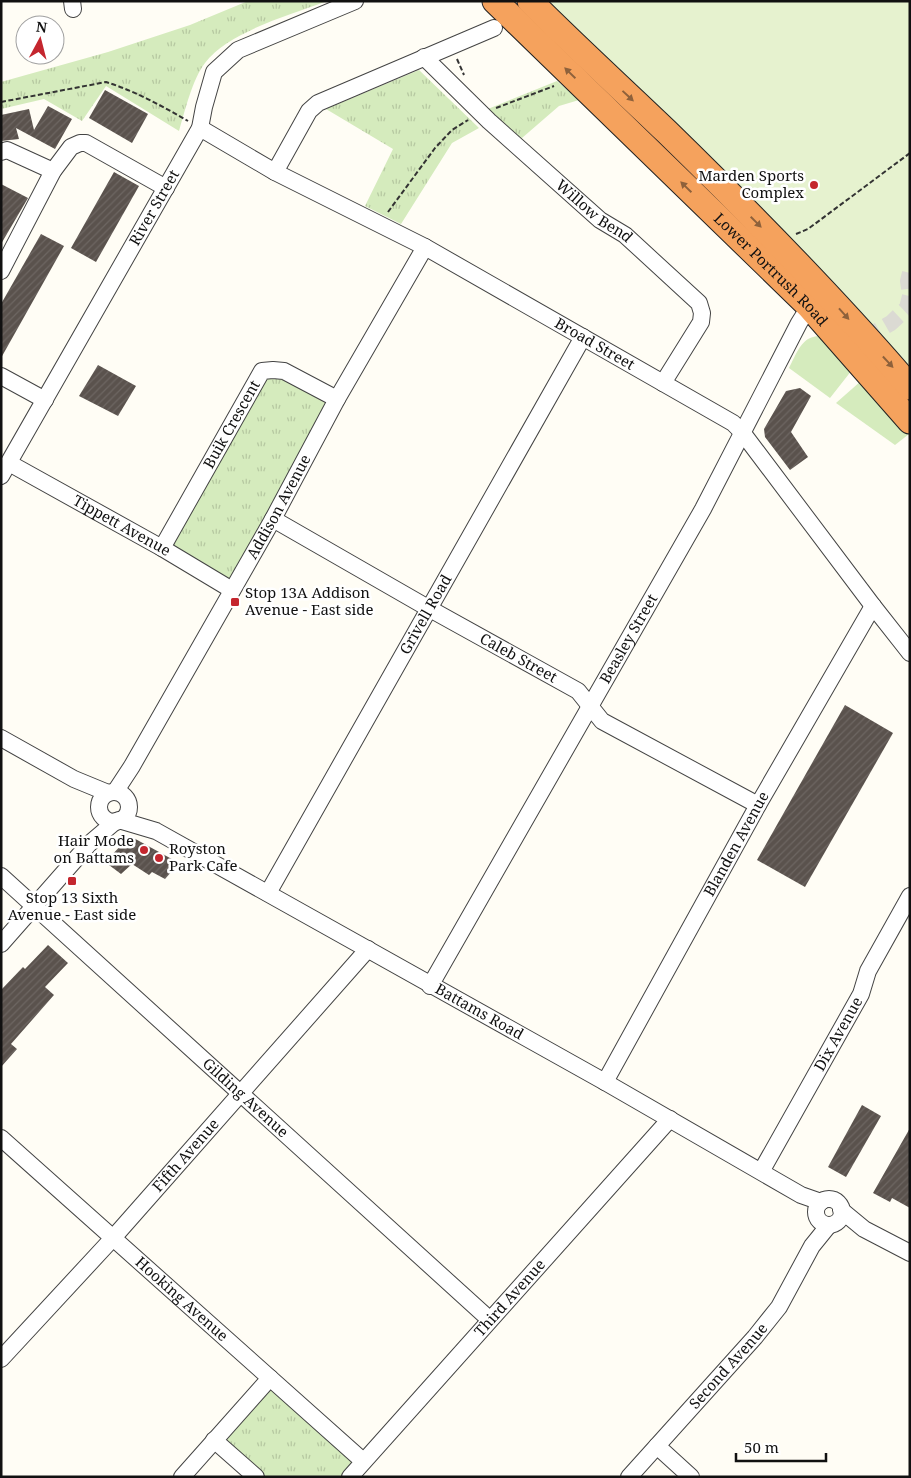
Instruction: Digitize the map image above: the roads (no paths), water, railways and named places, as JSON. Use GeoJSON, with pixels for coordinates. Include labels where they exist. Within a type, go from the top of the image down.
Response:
{"type":"FeatureCollection","features":[{"type":"Feature","properties":{"kind":"highway","name":"Lower Portrush Road"},"geometry":{"type":"LineString","coordinates":[[495,1],[815,298],[866,338],[910,387]]}},
{"type":"Feature","properties":{"kind":"highway","name":"Lower Portrush Road"},"geometry":{"type":"LineString","coordinates":[[530,1],[667,133],[782,248],[815,298],[835,335],[910,421]]}},
{"type":"Feature","properties":{"kind":"highway"},"geometry":{"type":"LineString","coordinates":[[835,335],[866,338],[867,371]]}},
{"type":"Feature","properties":{"kind":"street","name":"River Street"},"geometry":{"type":"LineString","coordinates":[[5,469],[200,128],[214,72],[238,50],[355,1]]}},
{"type":"Feature","properties":{"kind":"street"},"geometry":{"type":"LineString","coordinates":[[275,172],[309,111],[318,103],[494,28]]}},
{"type":"Feature","properties":{"kind":"street","name":"Willow Bend"},"geometry":{"type":"LineString","coordinates":[[424,57],[489,121],[600,220],[625,235],[699,303],[702,313],[700,322],[664,383]]}},
{"type":"Feature","properties":{"kind":"street","name":"Broad Street"},"geometry":{"type":"LineString","coordinates":[[200,128],[275,172],[425,247],[733,423],[742,432],[910,653]]}},
{"type":"Feature","properties":{"kind":"street"},"geometry":{"type":"LineString","coordinates":[[1,271],[53,171],[71,147],[80,143],[86,143],[166,188]]}},
{"type":"Feature","properties":{"kind":"street"},"geometry":{"type":"LineString","coordinates":[[1,152],[7,150],[53,171]]}},
{"type":"Feature","properties":{"kind":"street","name":"Addison Avenue"},"geometry":{"type":"LineString","coordinates":[[119,796],[132,766],[273,519],[337,399],[425,247]]}},
{"type":"Feature","properties":{"kind":"street","name":"Beasley Street"},"geometry":{"type":"LineString","coordinates":[[430,986],[703,509],[742,432],[815,298]]}},
{"type":"Feature","properties":{"kind":"street","name":"Grivell Road"},"geometry":{"type":"LineString","coordinates":[[268,893],[583,337]]}},
{"type":"Feature","properties":{"kind":"street","name":"Buik Crescent"},"geometry":{"type":"LineString","coordinates":[[162,548],[262,371],[284,371],[337,399]]}},
{"type":"Feature","properties":{"kind":"street"},"geometry":{"type":"LineString","coordinates":[[1,376],[45,400]]}},
{"type":"Feature","properties":{"kind":"street","name":"Tippett Avenue"},"geometry":{"type":"LineString","coordinates":[[5,469],[162,548],[232,590]]}},
{"type":"Feature","properties":{"kind":"street","name":"Caleb Street"},"geometry":{"type":"LineString","coordinates":[[273,519],[429,609],[578,691],[602,721],[758,805]]}},
{"type":"Feature","properties":{"kind":"street","name":"Blanden Avenue"},"geometry":{"type":"LineString","coordinates":[[605,1082],[758,805],[873,606]]}},
{"type":"Feature","properties":{"kind":"street","name":"Battams Road"},"geometry":{"type":"LineString","coordinates":[[1,738],[74,779],[119,796],[156,831]]}},
{"type":"Feature","properties":{"kind":"street","name":"Battams Road"},"geometry":{"type":"LineString","coordinates":[[74,779],[100,811]]}},
{"type":"Feature","properties":{"kind":"street"},"geometry":{"type":"LineString","coordinates":[[1,944],[90,844],[127,815],[119,796],[100,800],[99,825],[90,844]]}},
{"type":"Feature","properties":{"kind":"street"},"geometry":{"type":"LineString","coordinates":[[100,811],[105,819],[112,822],[118,821]]}},
{"type":"Feature","properties":{"kind":"street","name":"Battams Road"},"geometry":{"type":"LineString","coordinates":[[118,821],[156,831],[368,949],[430,986],[762,1170],[802,1195],[827,1215],[864,1229],[910,1253]]}},
{"type":"Feature","properties":{"kind":"street","name":"Gilding Avenue"},"geometry":{"type":"LineString","coordinates":[[1,876],[489,1319]]}},
{"type":"Feature","properties":{"kind":"street","name":"Dix Avenue"},"geometry":{"type":"LineString","coordinates":[[762,1170],[861,994],[868,971],[910,896]]}},
{"type":"Feature","properties":{"kind":"street","name":"Fifth Avenue"},"geometry":{"type":"LineString","coordinates":[[1,1359],[112,1238],[368,949]]}},
{"type":"Feature","properties":{"kind":"street","name":"Third Avenue"},"geometry":{"type":"LineString","coordinates":[[350,1477],[670,1118]]}},
{"type":"Feature","properties":{"kind":"street","name":"Hooking Avenue"},"geometry":{"type":"LineString","coordinates":[[1,1138],[363,1461]]}},
{"type":"Feature","properties":{"kind":"street","name":"Second Avenue"},"geometry":{"type":"LineString","coordinates":[[629,1477],[755,1337],[779,1307],[827,1215]]}},
{"type":"Feature","properties":{"kind":"street"},"geometry":{"type":"LineString","coordinates":[[182,1477],[270,1378]]}},
{"type":"Feature","properties":{"kind":"street"},"geometry":{"type":"LineString","coordinates":[[214,1440],[256,1477]]}},
{"type":"Feature","properties":{"kind":"street"},"geometry":{"type":"LineString","coordinates":[[656,1446],[691,1477]]}},
{"type":"Feature","properties":{"kind":"tunnel"},"geometry":{"type":"LineString","coordinates":[[910,273],[908,281],[910,295]]}},
{"type":"Feature","properties":{"kind":"tunnel"},"geometry":{"type":"LineString","coordinates":[[865,338],[891,323],[907,308],[910,296]]}},
{"type":"Feature","properties":{"kind":"place","name":"Marden Sports Complex"},"geometry":{"type":"Point","coordinates":[814,185]}},
{"type":"Feature","properties":{"kind":"place","name":"Stop 13A Addison Avenue - East side"},"geometry":{"type":"Point","coordinates":[235,602]}},
{"type":"Feature","properties":{"kind":"place","name":"Hair Mode on Battams"},"geometry":{"type":"Point","coordinates":[144,850]}},
{"type":"Feature","properties":{"kind":"place","name":"Royston Park Cafe"},"geometry":{"type":"Point","coordinates":[159,858]}},
{"type":"Feature","properties":{"kind":"place","name":"Stop 13 Sixth Avenue - East side"},"geometry":{"type":"Point","coordinates":[72,881]}}]}
